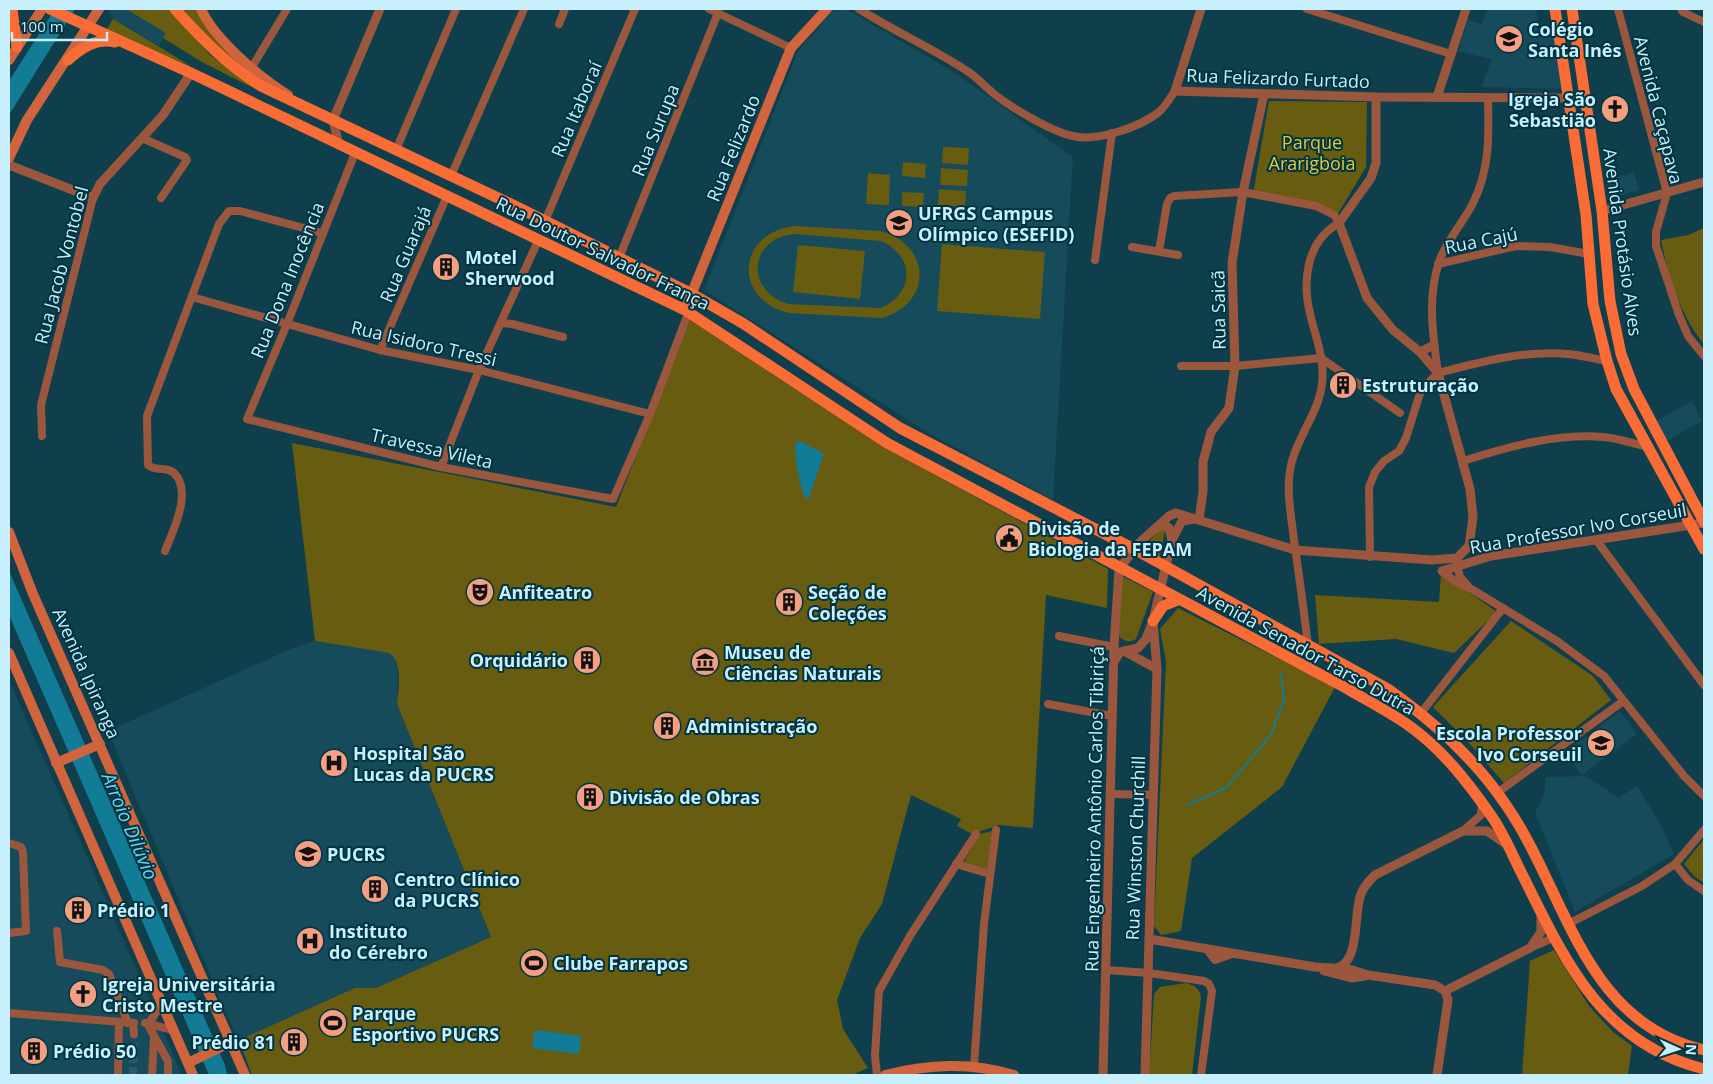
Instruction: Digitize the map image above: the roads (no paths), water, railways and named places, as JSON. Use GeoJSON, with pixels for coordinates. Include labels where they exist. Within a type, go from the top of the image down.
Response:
{"type":"FeatureCollection","features":[{"type":"Feature","properties":{"kind":"main road"},"geometry":{"type":"LineString","coordinates":[[12,9],[17,47]]}},
{"type":"Feature","properties":{"kind":"main road"},"geometry":{"type":"LineString","coordinates":[[9,60],[17,47],[48,9]]}},
{"type":"Feature","properties":{"kind":"main road","name":"Rua Doutor Salvador França"},"geometry":{"type":"LineString","coordinates":[[48,9],[191,73],[538,241],[687,310],[887,443],[1118,568]]}},
{"type":"Feature","properties":{"kind":"main road"},"geometry":{"type":"LineString","coordinates":[[9,158],[27,120],[68,60],[99,9]]}},
{"type":"Feature","properties":{"kind":"main road","name":"Rua Doutor Salvador França"},"geometry":{"type":"LineString","coordinates":[[175,9],[213,51],[237,71],[263,87],[545,221],[692,294],[744,324],[900,428],[1134,549]]}},
{"type":"Feature","properties":{"kind":"main road","name":"Rua Doutor Salvador França"},"geometry":{"type":"LineString","coordinates":[[201,9],[218,35],[252,67],[283,92],[311,110]]}},
{"type":"Feature","properties":{"kind":"main road","name":"Rua Felizardo"},"geometry":{"type":"LineString","coordinates":[[687,310],[791,48],[827,9]]}},
{"type":"Feature","properties":{"kind":"main road","name":"Avenida Protásio Alves"},"geometry":{"type":"LineString","coordinates":[[1555,9],[1586,214],[1593,304],[1607,361],[1616,389],[1704,549]]}},
{"type":"Feature","properties":{"kind":"main road","name":"Avenida Protásio Alves"},"geometry":{"type":"LineString","coordinates":[[1572,9],[1602,211],[1610,301],[1621,354],[1634,389],[1704,523]]}},
{"type":"Feature","properties":{"kind":"main road"},"geometry":{"type":"LineString","coordinates":[[68,60],[80,49],[94,43],[109,41],[124,44]]}},
{"type":"Feature","properties":{"kind":"main road","name":"Avenida Ipiranga"},"geometry":{"type":"LineString","coordinates":[[9,532],[96,746],[226,1044],[245,1075]]}},
{"type":"Feature","properties":{"kind":"main road","name":"Avenida Senador Tarso Dutra"},"geometry":{"type":"LineString","coordinates":[[1134,549],[1388,689],[1420,713],[1473,762],[1497,793],[1518,825],[1587,961],[1615,999],[1651,1027],[1678,1041],[1704,1050]]}},
{"type":"Feature","properties":{"kind":"main road","name":"Avenida Senador Tarso Dutra"},"geometry":{"type":"LineString","coordinates":[[1118,568],[1346,688],[1408,726],[1438,750],[1460,774],[1481,802],[1508,846],[1553,938],[1577,979],[1603,1010],[1624,1030],[1668,1057],[1704,1069]]}},
{"type":"Feature","properties":{"kind":"main road"},"geometry":{"type":"LineString","coordinates":[[1153,621],[1163,606],[1178,600]]}},
{"type":"Feature","properties":{"kind":"main road"},"geometry":{"type":"LineString","coordinates":[[9,653],[60,761],[173,1030],[192,1061],[192,1075]]}},
{"type":"Feature","properties":{"kind":"main road"},"geometry":{"type":"LineString","coordinates":[[60,761],[96,746]]}},
{"type":"Feature","properties":{"kind":"main road"},"geometry":{"type":"LineString","coordinates":[[192,1061],[226,1044]]}},
{"type":"Feature","properties":{"kind":"main road"},"geometry":{"type":"LineString","coordinates":[[885,1075],[923,1067],[974,1066],[1014,1075]]}},
{"type":"Feature","properties":{"kind":"street"},"geometry":{"type":"LineString","coordinates":[[252,67],[287,9]]}},
{"type":"Feature","properties":{"kind":"street"},"geometry":{"type":"LineString","coordinates":[[339,145],[333,120],[380,9]]}},
{"type":"Feature","properties":{"kind":"street"},"geometry":{"type":"LineString","coordinates":[[396,150],[456,9]]}},
{"type":"Feature","properties":{"kind":"street"},"geometry":{"type":"LineString","coordinates":[[451,176],[524,9]]}},
{"type":"Feature","properties":{"kind":"street"},"geometry":{"type":"LineString","coordinates":[[559,24],[565,9]]}},
{"type":"Feature","properties":{"kind":"street","name":"Rua Itaboraí"},"geometry":{"type":"LineString","coordinates":[[545,221],[635,9]]}},
{"type":"Feature","properties":{"kind":"street"},"geometry":{"type":"LineString","coordinates":[[709,9],[791,48]]}},
{"type":"Feature","properties":{"kind":"street","name":"Rua Felizardo Furtado"},"geometry":{"type":"LineString","coordinates":[[859,9],[896,32],[962,68],[994,94],[1051,128],[1085,138],[1112,133],[1143,123],[1160,111],[1175,91],[1376,97],[1568,98]]}},
{"type":"Feature","properties":{"kind":"street"},"geometry":{"type":"LineString","coordinates":[[1175,91],[1201,9]]}},
{"type":"Feature","properties":{"kind":"street"},"geometry":{"type":"LineString","coordinates":[[1307,9],[1451,54]]}},
{"type":"Feature","properties":{"kind":"street"},"geometry":{"type":"LineString","coordinates":[[1437,97],[1466,9]]}},
{"type":"Feature","properties":{"kind":"street","name":"Avenida Caçapava"},"geometry":{"type":"LineString","coordinates":[[1618,9],[1667,193],[1656,232],[1656,246],[1679,316],[1688,336],[1704,356]]}},
{"type":"Feature","properties":{"kind":"street"},"geometry":{"type":"LineString","coordinates":[[1681,9],[1683,12],[1704,22]]}},
{"type":"Feature","properties":{"kind":"street","name":"Rua Surupa"},"geometry":{"type":"LineString","coordinates":[[619,258],[718,13]]}},
{"type":"Feature","properties":{"kind":"street","name":"Rua Jacob Vontobel"},"geometry":{"type":"LineString","coordinates":[[42,436],[41,406],[93,198],[100,184],[163,115],[191,73]]}},
{"type":"Feature","properties":{"kind":"street","name":"Rua Saicã"},"geometry":{"type":"LineString","coordinates":[[1199,520],[1203,491],[1203,462],[1211,432],[1229,408],[1235,366],[1232,262],[1243,192],[1264,94]]}},
{"type":"Feature","properties":{"kind":"street"},"geometry":{"type":"LineString","coordinates":[[1308,646],[1288,490],[1292,461],[1317,402],[1322,383],[1321,358],[1307,306],[1308,270],[1318,240],[1339,224],[1371,178],[1376,163],[1376,97]]}},
{"type":"Feature","properties":{"kind":"street"},"geometry":{"type":"LineString","coordinates":[[1442,571],[1445,563],[1454,562],[1469,546],[1473,517],[1470,489],[1438,372],[1431,297],[1438,264],[1443,251],[1473,203],[1484,178],[1488,151],[1488,98]]}},
{"type":"Feature","properties":{"kind":"street"},"geometry":{"type":"LineString","coordinates":[[1095,260],[1112,133]]}},
{"type":"Feature","properties":{"kind":"street"},"geometry":{"type":"LineString","coordinates":[[142,138],[185,157],[187,160],[161,198]]}},
{"type":"Feature","properties":{"kind":"street","name":"Rua Dona Inocência"},"geometry":{"type":"LineString","coordinates":[[247,418],[287,324],[355,153]]}},
{"type":"Feature","properties":{"kind":"street"},"geometry":{"type":"LineString","coordinates":[[9,165],[93,198]]}},
{"type":"Feature","properties":{"kind":"street"},"geometry":{"type":"LineString","coordinates":[[1602,211],[1704,182]]}},
{"type":"Feature","properties":{"kind":"street"},"geometry":{"type":"LineString","coordinates":[[1159,252],[1167,204],[1170,198],[1179,195],[1243,192],[1316,206],[1334,215],[1339,224],[1367,298],[1393,330],[1420,352],[1438,372]]}},
{"type":"Feature","properties":{"kind":"street","name":"Rua Guarajá"},"geometry":{"type":"LineString","coordinates":[[380,350],[446,196]]}},
{"type":"Feature","properties":{"kind":"street"},"geometry":{"type":"LineString","coordinates":[[165,551],[182,511],[178,480],[170,470],[152,468],[148,465],[147,416],[219,224],[228,211],[240,211],[322,233]]}},
{"type":"Feature","properties":{"kind":"street"},"geometry":{"type":"LineString","coordinates":[[441,467],[479,370],[538,241]]}},
{"type":"Feature","properties":{"kind":"street","name":"Rua Cajú"},"geometry":{"type":"LineString","coordinates":[[1438,264],[1516,246],[1550,248],[1589,254]]}},
{"type":"Feature","properties":{"kind":"street"},"geometry":{"type":"LineString","coordinates":[[1132,247],[1178,256]]}},
{"type":"Feature","properties":{"kind":"street","name":"Rua Isidoro Tressi"},"geometry":{"type":"LineString","coordinates":[[192,297],[380,350],[479,370],[650,414]]}},
{"type":"Feature","properties":{"kind":"street","name":"Rua Felizardo"},"geometry":{"type":"LineString","coordinates":[[613,499],[650,414],[687,310]]}},
{"type":"Feature","properties":{"kind":"street"},"geometry":{"type":"LineString","coordinates":[[501,323],[563,337]]}},
{"type":"Feature","properties":{"kind":"street"},"geometry":{"type":"LineString","coordinates":[[1420,352],[1434,345]]}},
{"type":"Feature","properties":{"kind":"street"},"geometry":{"type":"LineString","coordinates":[[1370,557],[1369,502],[1372,479],[1384,461],[1399,450],[1406,438],[1421,390],[1438,372],[1478,362],[1522,355],[1568,354],[1607,361]]}},
{"type":"Feature","properties":{"kind":"street"},"geometry":{"type":"LineString","coordinates":[[1181,366],[1235,366],[1321,358],[1400,413]]}},
{"type":"Feature","properties":{"kind":"street","name":"Travessa Vileta"},"geometry":{"type":"LineString","coordinates":[[247,418],[441,467],[613,499]]}},
{"type":"Feature","properties":{"kind":"street"},"geometry":{"type":"LineString","coordinates":[[1463,461],[1508,446],[1563,438],[1603,437],[1648,447]]}},
{"type":"Feature","properties":{"kind":"street","name":"Rua Professor Ivo Corseuil"},"geometry":{"type":"LineString","coordinates":[[1134,549],[1169,516],[1176,513],[1295,550],[1454,562],[1704,523]]}},
{"type":"Feature","properties":{"kind":"street"},"geometry":{"type":"LineString","coordinates":[[1115,660],[1118,654],[1123,651],[1132,650],[1143,644],[1153,621],[1172,540],[1182,521],[1187,519],[1199,520]]}},
{"type":"Feature","properties":{"kind":"street"},"geometry":{"type":"LineString","coordinates":[[1157,528],[1164,525],[1169,528],[1172,540]]}},
{"type":"Feature","properties":{"kind":"street"},"geometry":{"type":"LineString","coordinates":[[1597,541],[1704,685]]}},
{"type":"Feature","properties":{"kind":"street"},"geometry":{"type":"LineString","coordinates":[[1469,546],[1478,555],[1491,556]]}},
{"type":"Feature","properties":{"kind":"street"},"geometry":{"type":"LineString","coordinates":[[1118,568],[1134,549]]}},
{"type":"Feature","properties":{"kind":"street"},"geometry":{"type":"LineString","coordinates":[[1432,560],[1456,582],[1503,608],[1604,676],[1622,702],[1684,776],[1704,796]]}},
{"type":"Feature","properties":{"kind":"street"},"geometry":{"type":"LineString","coordinates":[[1454,562],[1460,577],[1473,590]]}},
{"type":"Feature","properties":{"kind":"street","name":"Rua Engenheiro Antônio Carlos Tibiriçá"},"geometry":{"type":"LineString","coordinates":[[1103,1075],[1114,643],[1118,568]]}},
{"type":"Feature","properties":{"kind":"street"},"geometry":{"type":"LineString","coordinates":[[1420,713],[1503,608]]}},
{"type":"Feature","properties":{"kind":"street","name":"Rua Winston Churchill"},"geometry":{"type":"LineString","coordinates":[[1145,1075],[1157,669],[1153,621]]}},
{"type":"Feature","properties":{"kind":"street"},"geometry":{"type":"LineString","coordinates":[[1059,636],[1114,643],[1123,651],[1157,669]]}},
{"type":"Feature","properties":{"kind":"street"},"geometry":{"type":"LineString","coordinates":[[1497,793],[1622,702]]}},
{"type":"Feature","properties":{"kind":"street"},"geometry":{"type":"LineString","coordinates":[[1048,704],[1112,716]]}},
{"type":"Feature","properties":{"kind":"street"},"geometry":{"type":"LineString","coordinates":[[1111,794],[1153,795]]}},
{"type":"Feature","properties":{"kind":"street"},"geometry":{"type":"LineString","coordinates":[[1334,968],[1345,964],[1351,954],[1360,895],[1366,884],[1375,875],[1463,831],[1481,815],[1481,802]]}},
{"type":"Feature","properties":{"kind":"street"},"geometry":{"type":"LineString","coordinates":[[974,1066],[990,874],[996,830]]}},
{"type":"Feature","properties":{"kind":"street"},"geometry":{"type":"LineString","coordinates":[[1568,924],[1642,886],[1675,864],[1704,830]]}},
{"type":"Feature","properties":{"kind":"street"},"geometry":{"type":"LineString","coordinates":[[1463,831],[1487,831],[1498,837],[1508,846]]}},
{"type":"Feature","properties":{"kind":"street"},"geometry":{"type":"LineString","coordinates":[[877,1075],[875,1056],[878,991],[914,929],[976,834]]}},
{"type":"Feature","properties":{"kind":"street"},"geometry":{"type":"LineString","coordinates":[[9,843],[21,846],[23,852],[26,931],[9,933]]}},
{"type":"Feature","properties":{"kind":"street"},"geometry":{"type":"LineString","coordinates":[[956,864],[990,874]]}},
{"type":"Feature","properties":{"kind":"street"},"geometry":{"type":"LineString","coordinates":[[1675,864],[1688,880],[1704,891]]}},
{"type":"Feature","properties":{"kind":"street"},"geometry":{"type":"LineString","coordinates":[[1530,948],[1540,932],[1540,911]]}},
{"type":"Feature","properties":{"kind":"street"},"geometry":{"type":"LineString","coordinates":[[57,931],[60,962],[103,970],[109,974],[132,1023],[134,1034]]}},
{"type":"Feature","properties":{"kind":"street"},"geometry":{"type":"LineString","coordinates":[[1445,991],[1553,938]]}},
{"type":"Feature","properties":{"kind":"street"},"geometry":{"type":"LineString","coordinates":[[1149,939],[1206,947],[1232,954],[1315,967],[1350,969],[1368,975],[1435,985],[1445,991],[1448,1000],[1437,1075]]}},
{"type":"Feature","properties":{"kind":"street"},"geometry":{"type":"LineString","coordinates":[[1206,947],[1215,960],[1232,954]]}},
{"type":"Feature","properties":{"kind":"street"},"geometry":{"type":"LineString","coordinates":[[1351,954],[1356,967],[1368,975]]}},
{"type":"Feature","properties":{"kind":"street"},"geometry":{"type":"LineString","coordinates":[[1315,967],[1338,976],[1352,978],[1368,975]]}},
{"type":"Feature","properties":{"kind":"street"},"geometry":{"type":"LineString","coordinates":[[1107,970],[1204,980],[1210,984],[1212,990],[1201,1075]]}},
{"type":"Feature","properties":{"kind":"street"},"geometry":{"type":"LineString","coordinates":[[146,1023],[162,1004]]}},
{"type":"Feature","properties":{"kind":"street"},"geometry":{"type":"LineString","coordinates":[[9,1012],[132,1023]]}},
{"type":"Feature","properties":{"kind":"street"},"geometry":{"type":"LineString","coordinates":[[118,1075],[119,1023]]}},
{"type":"Feature","properties":{"kind":"street"},"geometry":{"type":"LineString","coordinates":[[146,1023],[173,1030]]}},
{"type":"Feature","properties":{"kind":"street"},"geometry":{"type":"LineString","coordinates":[[146,1023],[168,1061],[168,1075]]}},
{"type":"Feature","properties":{"kind":"street"},"geometry":{"type":"LineString","coordinates":[[152,1075],[154,1037]]}},
{"type":"Feature","properties":{"kind":"waterway"},"geometry":{"type":"LineString","coordinates":[[1187,805],[1226,788],[1271,735],[1284,699],[1281,674]]}},
{"type":"Feature","properties":{"kind":"tunnel"},"geometry":{"type":"LineString","coordinates":[[133,1075],[134,1034]]}},
{"type":"Feature","properties":{"kind":"place","name":"Colégio Santa Inês"},"geometry":{"type":"Point","coordinates":[1509,39]}},
{"type":"Feature","properties":{"kind":"place","name":"Igreja São Sebastião"},"geometry":{"type":"Point","coordinates":[1615,109]}},
{"type":"Feature","properties":{"kind":"place","name":"UFRGS Campus Olímpico (ESEFID)"},"geometry":{"type":"Point","coordinates":[899,223]}},
{"type":"Feature","properties":{"kind":"place","name":"Motel Sherwood"},"geometry":{"type":"Point","coordinates":[446,267]}},
{"type":"Feature","properties":{"kind":"place","name":"Estruturação"},"geometry":{"type":"Point","coordinates":[1343,385]}},
{"type":"Feature","properties":{"kind":"place","name":"Divisão de Biologia da FEPAM"},"geometry":{"type":"Point","coordinates":[1009,538]}},
{"type":"Feature","properties":{"kind":"place","name":"Anfiteatro"},"geometry":{"type":"Point","coordinates":[480,592]}},
{"type":"Feature","properties":{"kind":"place","name":"Seção de Coleções"},"geometry":{"type":"Point","coordinates":[789,602]}},
{"type":"Feature","properties":{"kind":"place","name":"Orquidário"},"geometry":{"type":"Point","coordinates":[587,660]}},
{"type":"Feature","properties":{"kind":"place","name":"Museu de Ciências Naturais"},"geometry":{"type":"Point","coordinates":[705,662]}},
{"type":"Feature","properties":{"kind":"place","name":"Administração"},"geometry":{"type":"Point","coordinates":[667,726]}},
{"type":"Feature","properties":{"kind":"place","name":"Escola Professor Ivo Corseuil"},"geometry":{"type":"Point","coordinates":[1601,743]}},
{"type":"Feature","properties":{"kind":"place","name":"Hospital São Lucas da PUCRS"},"geometry":{"type":"Point","coordinates":[334,763]}},
{"type":"Feature","properties":{"kind":"place","name":"Divisão de Obras"},"geometry":{"type":"Point","coordinates":[590,797]}},
{"type":"Feature","properties":{"kind":"place","name":"PUCRS"},"geometry":{"type":"Point","coordinates":[308,854]}},
{"type":"Feature","properties":{"kind":"place","name":"Centro Clínico da PUCRS"},"geometry":{"type":"Point","coordinates":[375,889]}},
{"type":"Feature","properties":{"kind":"place","name":"Prédio 1"},"geometry":{"type":"Point","coordinates":[78,910]}},
{"type":"Feature","properties":{"kind":"place","name":"Instituto do Cérebro"},"geometry":{"type":"Point","coordinates":[310,941]}},
{"type":"Feature","properties":{"kind":"place","name":"Clube Farrapos"},"geometry":{"type":"Point","coordinates":[534,963]}},
{"type":"Feature","properties":{"kind":"place","name":"Igreja Universitária Cristo Mestre"},"geometry":{"type":"Point","coordinates":[83,994]}},
{"type":"Feature","properties":{"kind":"place","name":"Parque Esportivo PUCRS"},"geometry":{"type":"Point","coordinates":[333,1023]}},
{"type":"Feature","properties":{"kind":"place","name":"Prédio 81"},"geometry":{"type":"Point","coordinates":[294,1042]}},
{"type":"Feature","properties":{"kind":"place","name":"Prédio 50"},"geometry":{"type":"Point","coordinates":[34,1051]}},
{"type":"Feature","properties":{"kind":"park label","name":"Parque Ararigboia"},"geometry":{"type":"Point","coordinates":[1312,152]}},
{"type":"Feature","properties":{"kind":"water label","name":"Arroio Dilúvio"},"geometry":{"type":"Point","coordinates":[130,826]}}]}
